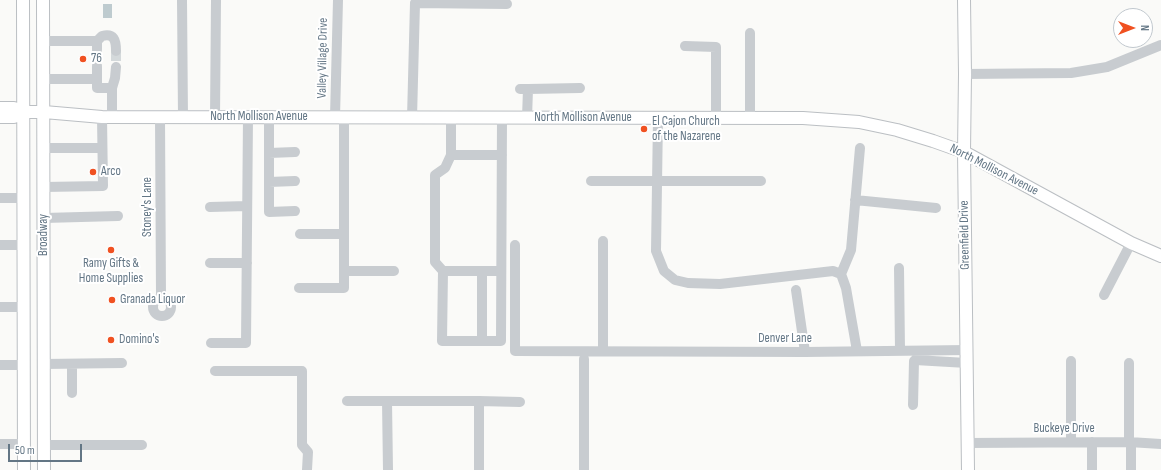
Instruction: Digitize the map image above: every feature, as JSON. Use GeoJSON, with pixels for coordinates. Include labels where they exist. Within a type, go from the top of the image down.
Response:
{"type":"FeatureCollection","features":[{"type":"Feature","properties":{"kind":"main road","name":"Broadway"},"geometry":{"type":"LineString","coordinates":[[23,0],[24,470]]}},
{"type":"Feature","properties":{"kind":"main road","name":"Broadway"},"geometry":{"type":"LineString","coordinates":[[43,0],[44,470]]}},
{"type":"Feature","properties":{"kind":"main road","name":"Greenfield Drive"},"geometry":{"type":"LineString","coordinates":[[964,0],[964,152],[968,470]]}},
{"type":"Feature","properties":{"kind":"main road","name":"North Mollison Avenue"},"geometry":{"type":"LineString","coordinates":[[0,108],[14,108],[23,112],[44,112],[107,117],[803,118],[858,122],[897,130],[964,152],[1131,243],[1161,256]]}},
{"type":"Feature","properties":{"kind":"main road","name":"North Mollison Avenue"},"geometry":{"type":"LineString","coordinates":[[0,117],[14,117],[23,112]]}},
{"type":"Feature","properties":{"kind":"street"},"geometry":{"type":"LineString","coordinates":[[182,0],[183,117]]}},
{"type":"Feature","properties":{"kind":"street"},"geometry":{"type":"LineString","coordinates":[[215,117],[216,0]]}},
{"type":"Feature","properties":{"kind":"street","name":"Valley Village Drive"},"geometry":{"type":"LineString","coordinates":[[299,288],[344,288],[338,0]]}},
{"type":"Feature","properties":{"kind":"street"},"geometry":{"type":"LineString","coordinates":[[412,118],[415,3],[508,4]]}},
{"type":"Feature","properties":{"kind":"street"},"geometry":{"type":"LineString","coordinates":[[750,33],[750,119]]}},
{"type":"Feature","properties":{"kind":"street"},"geometry":{"type":"LineString","coordinates":[[43,41],[97,45],[102,36],[110,36],[113,37],[116,51]]}},
{"type":"Feature","properties":{"kind":"street"},"geometry":{"type":"LineString","coordinates":[[965,74],[1071,73],[1107,67],[1161,45]]}},
{"type":"Feature","properties":{"kind":"street"},"geometry":{"type":"LineString","coordinates":[[685,46],[716,47],[716,118]]}},
{"type":"Feature","properties":{"kind":"street"},"geometry":{"type":"LineString","coordinates":[[97,67],[97,88],[112,88]]}},
{"type":"Feature","properties":{"kind":"street"},"geometry":{"type":"LineString","coordinates":[[44,187],[103,186],[102,148],[112,88],[116,78],[116,67]]}},
{"type":"Feature","properties":{"kind":"street"},"geometry":{"type":"LineString","coordinates":[[43,79],[97,79]]}},
{"type":"Feature","properties":{"kind":"street"},"geometry":{"type":"LineString","coordinates":[[527,118],[524,89],[580,88]]}},
{"type":"Feature","properties":{"kind":"street","name":"Stoney's Lane"},"geometry":{"type":"LineString","coordinates":[[160,117],[161,297]]}},
{"type":"Feature","properties":{"kind":"street"},"geometry":{"type":"LineString","coordinates":[[211,343],[246,343],[248,117]]}},
{"type":"Feature","properties":{"kind":"street"},"geometry":{"type":"LineString","coordinates":[[269,117],[269,212],[296,212]]}},
{"type":"Feature","properties":{"kind":"street"},"geometry":{"type":"LineString","coordinates":[[451,118],[451,155],[445,168],[435,175],[435,262],[443,271],[442,341],[501,341],[502,118]]}},
{"type":"Feature","properties":{"kind":"street"},"geometry":{"type":"LineString","coordinates":[[658,118],[656,252],[664,271],[675,280],[720,284],[833,271],[841,274]]}},
{"type":"Feature","properties":{"kind":"street"},"geometry":{"type":"LineString","coordinates":[[44,148],[102,148]]}},
{"type":"Feature","properties":{"kind":"street"},"geometry":{"type":"LineString","coordinates":[[857,351],[846,288],[841,274],[851,250],[860,148]]}},
{"type":"Feature","properties":{"kind":"street"},"geometry":{"type":"LineString","coordinates":[[269,153],[295,152]]}},
{"type":"Feature","properties":{"kind":"street"},"geometry":{"type":"LineString","coordinates":[[451,155],[502,155]]}},
{"type":"Feature","properties":{"kind":"street"},"geometry":{"type":"LineString","coordinates":[[269,182],[295,181]]}},
{"type":"Feature","properties":{"kind":"street"},"geometry":{"type":"LineString","coordinates":[[591,181],[761,181]]}},
{"type":"Feature","properties":{"kind":"street"},"geometry":{"type":"LineString","coordinates":[[0,198],[24,198]]}},
{"type":"Feature","properties":{"kind":"street"},"geometry":{"type":"LineString","coordinates":[[855,200],[936,208]]}},
{"type":"Feature","properties":{"kind":"street"},"geometry":{"type":"LineString","coordinates":[[210,207],[247,206]]}},
{"type":"Feature","properties":{"kind":"street"},"geometry":{"type":"LineString","coordinates":[[44,218],[118,216]]}},
{"type":"Feature","properties":{"kind":"street"},"geometry":{"type":"LineString","coordinates":[[300,234],[344,234]]}},
{"type":"Feature","properties":{"kind":"street"},"geometry":{"type":"LineString","coordinates":[[603,241],[603,350]]}},
{"type":"Feature","properties":{"kind":"street"},"geometry":{"type":"LineString","coordinates":[[1104,295],[1131,243]]}},
{"type":"Feature","properties":{"kind":"street"},"geometry":{"type":"LineString","coordinates":[[0,245],[24,245]]}},
{"type":"Feature","properties":{"kind":"street","name":"Denver Lane"},"geometry":{"type":"LineString","coordinates":[[515,245],[515,351],[603,350],[805,352],[967,350]]}},
{"type":"Feature","properties":{"kind":"street"},"geometry":{"type":"LineString","coordinates":[[210,263],[247,263]]}},
{"type":"Feature","properties":{"kind":"street"},"geometry":{"type":"LineString","coordinates":[[899,268],[900,350]]}},
{"type":"Feature","properties":{"kind":"street"},"geometry":{"type":"LineString","coordinates":[[344,271],[394,271]]}},
{"type":"Feature","properties":{"kind":"street"},"geometry":{"type":"LineString","coordinates":[[443,271],[501,271]]}},
{"type":"Feature","properties":{"kind":"street"},"geometry":{"type":"LineString","coordinates":[[482,271],[482,341]]}},
{"type":"Feature","properties":{"kind":"street"},"geometry":{"type":"LineString","coordinates":[[796,290],[805,352]]}},
{"type":"Feature","properties":{"kind":"street"},"geometry":{"type":"LineString","coordinates":[[0,307],[24,307]]}},
{"type":"Feature","properties":{"kind":"street"},"geometry":{"type":"LineString","coordinates":[[584,359],[584,470]]}},
{"type":"Feature","properties":{"kind":"street"},"geometry":{"type":"LineString","coordinates":[[913,405],[915,360],[967,362]]}},
{"type":"Feature","properties":{"kind":"street"},"geometry":{"type":"LineString","coordinates":[[1071,361],[1071,442]]}},
{"type":"Feature","properties":{"kind":"street"},"geometry":{"type":"LineString","coordinates":[[1129,362],[1131,470]]}},
{"type":"Feature","properties":{"kind":"street"},"geometry":{"type":"LineString","coordinates":[[44,364],[122,363]]}},
{"type":"Feature","properties":{"kind":"street"},"geometry":{"type":"LineString","coordinates":[[72,364],[72,393]]}},
{"type":"Feature","properties":{"kind":"street"},"geometry":{"type":"LineString","coordinates":[[0,365],[24,365]]}},
{"type":"Feature","properties":{"kind":"street"},"geometry":{"type":"LineString","coordinates":[[215,371],[302,371],[302,445],[308,452],[308,470]]}},
{"type":"Feature","properties":{"kind":"street"},"geometry":{"type":"LineString","coordinates":[[347,401],[520,402]]}},
{"type":"Feature","properties":{"kind":"street"},"geometry":{"type":"LineString","coordinates":[[387,401],[388,470]]}},
{"type":"Feature","properties":{"kind":"street"},"geometry":{"type":"LineString","coordinates":[[479,401],[480,470]]}},
{"type":"Feature","properties":{"kind":"street"},"geometry":{"type":"LineString","coordinates":[[1092,442],[1092,470]]}},
{"type":"Feature","properties":{"kind":"street","name":"Buckeye Drive"},"geometry":{"type":"LineString","coordinates":[[968,443],[1130,442],[1161,444]]}},
{"type":"Feature","properties":{"kind":"street"},"geometry":{"type":"LineString","coordinates":[[0,444],[24,444]]}},
{"type":"Feature","properties":{"kind":"street"},"geometry":{"type":"LineString","coordinates":[[44,445],[142,445]]}},
{"type":"Feature","properties":{"kind":"shaded area"},"geometry":{"type":"Polygon","coordinates":[[[103,4],[112,4],[112,18],[103,18],[103,4]]]}},
{"type":"Feature","properties":{"kind":"tunnel"},"geometry":{"type":"LineString","coordinates":[[97,49],[97,67]]}},
{"type":"Feature","properties":{"kind":"tunnel"},"geometry":{"type":"LineString","coordinates":[[116,51],[116,67]]}},
{"type":"Feature","properties":{"kind":"place","name":"76"},"geometry":{"type":"Point","coordinates":[83,59]}},
{"type":"Feature","properties":{"kind":"place","name":"El Cajon Church of the Nazarene"},"geometry":{"type":"Point","coordinates":[644,129]}},
{"type":"Feature","properties":{"kind":"place","name":"Arco"},"geometry":{"type":"Point","coordinates":[93,172]}},
{"type":"Feature","properties":{"kind":"place","name":"Ramy Gifts & Home Supplies"},"geometry":{"type":"Point","coordinates":[111,250]}},
{"type":"Feature","properties":{"kind":"place","name":"Granada Liquor"},"geometry":{"type":"Point","coordinates":[112,300]}},
{"type":"Feature","properties":{"kind":"place","name":"Domino's"},"geometry":{"type":"Point","coordinates":[111,340]}}]}
